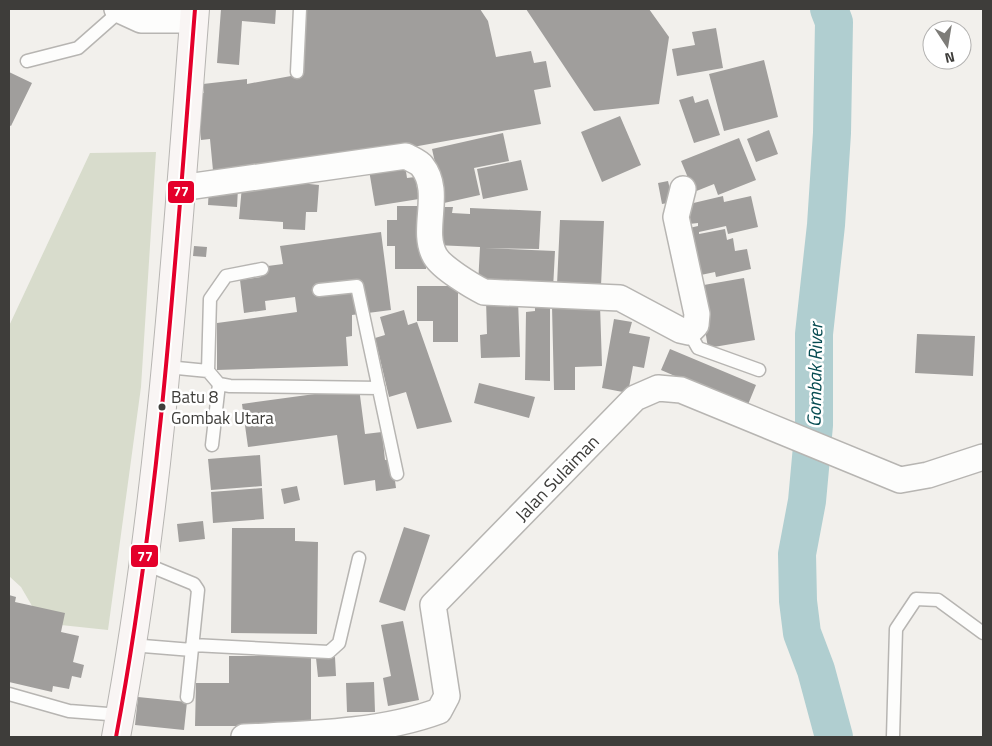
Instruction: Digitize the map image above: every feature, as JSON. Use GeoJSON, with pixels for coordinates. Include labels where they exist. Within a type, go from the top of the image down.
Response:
{"type":"FeatureCollection","features":[{"type":"Feature","properties":{"kind":"main road"},"geometry":{"type":"LineString","coordinates":[[118,726],[143,563],[167,367],[194,14]]}},
{"type":"Feature","properties":{"kind":"street"},"geometry":{"type":"LineString","coordinates":[[119,10],[141,20],[194,14]]}},
{"type":"Feature","properties":{"kind":"street"},"geometry":{"type":"LineString","coordinates":[[180,188],[406,156],[422,166],[431,188],[431,243],[436,257],[469,285],[484,292],[620,298],[680,330],[689,332],[696,325],[697,314],[676,217],[683,189]]}},
{"type":"Feature","properties":{"kind":"street","name":"Jalan Sulaiman"},"geometry":{"type":"LineString","coordinates":[[244,737],[382,726],[414,720],[439,710],[447,696],[433,605],[635,398],[658,388],[681,390],[900,480],[928,475],[983,457]]}},
{"type":"Feature","properties":{"kind":"lane"},"geometry":{"type":"LineString","coordinates":[[297,72],[300,9]]}},
{"type":"Feature","properties":{"kind":"lane"},"geometry":{"type":"LineString","coordinates":[[27,61],[78,48],[119,10]]}},
{"type":"Feature","properties":{"kind":"lane"},"geometry":{"type":"LineString","coordinates":[[212,445],[219,384],[208,370],[210,299],[226,276],[262,269]]}},
{"type":"Feature","properties":{"kind":"lane"},"geometry":{"type":"LineString","coordinates":[[319,290],[357,286],[397,474]]}},
{"type":"Feature","properties":{"kind":"lane"},"geometry":{"type":"LineString","coordinates":[[689,332],[698,348],[759,370]]}},
{"type":"Feature","properties":{"kind":"lane"},"geometry":{"type":"LineString","coordinates":[[167,367],[208,370]]}},
{"type":"Feature","properties":{"kind":"lane"},"geometry":{"type":"LineString","coordinates":[[219,384],[253,387],[379,388]]}},
{"type":"Feature","properties":{"kind":"lane"},"geometry":{"type":"LineString","coordinates":[[131,645],[328,652],[339,642],[359,558]]}},
{"type":"Feature","properties":{"kind":"lane"},"geometry":{"type":"LineString","coordinates":[[143,563],[194,584],[198,590],[187,697]]}},
{"type":"Feature","properties":{"kind":"lane"},"geometry":{"type":"LineString","coordinates":[[893,737],[896,629],[916,599],[938,600],[983,633]]}},
{"type":"Feature","properties":{"kind":"lane"},"geometry":{"type":"LineString","coordinates":[[9,694],[118,726]]}},
{"type":"Feature","properties":{"kind":"green space"},"geometry":{"type":"Polygon","coordinates":[[[156,152],[141,387],[108,630],[42,623],[21,587],[9,576],[9,326],[90,153],[156,152]]]}},
{"type":"Feature","properties":{"kind":"building"},"geometry":{"type":"Polygon","coordinates":[[[221,9],[276,9],[275,24],[242,21],[239,65],[217,63],[221,9]]]}},
{"type":"Feature","properties":{"kind":"building"},"geometry":{"type":"Polygon","coordinates":[[[306,9],[480,9],[488,21],[496,57],[531,51],[534,63],[546,61],[551,87],[534,90],[541,124],[214,181],[210,139],[201,140],[196,93],[204,93],[203,84],[247,79],[247,84],[302,74],[306,9]]]}},
{"type":"Feature","properties":{"kind":"building"},"geometry":{"type":"Polygon","coordinates":[[[526,9],[649,9],[669,37],[659,104],[594,111],[526,9]]]}},
{"type":"Feature","properties":{"kind":"building"},"geometry":{"type":"Polygon","coordinates":[[[716,28],[723,68],[677,76],[672,49],[695,45],[692,32],[716,28]]]}},
{"type":"Feature","properties":{"kind":"building"},"geometry":{"type":"Polygon","coordinates":[[[764,60],[778,117],[724,131],[709,74],[764,60]]]}},
{"type":"Feature","properties":{"kind":"building"},"geometry":{"type":"Polygon","coordinates":[[[9,72],[32,83],[11,126],[9,125],[9,72]]]}},
{"type":"Feature","properties":{"kind":"building"},"geometry":{"type":"Polygon","coordinates":[[[693,96],[695,103],[708,99],[720,135],[694,143],[679,100],[693,96]]]}},
{"type":"Feature","properties":{"kind":"building"},"geometry":{"type":"Polygon","coordinates":[[[620,116],[641,165],[602,182],[581,132],[620,116]]]}},
{"type":"Feature","properties":{"kind":"building"},"geometry":{"type":"Polygon","coordinates":[[[769,130],[778,154],[756,162],[747,139],[769,130]]]}},
{"type":"Feature","properties":{"kind":"building"},"geometry":{"type":"Polygon","coordinates":[[[503,133],[509,161],[474,168],[480,195],[444,203],[432,149],[503,133]]]}},
{"type":"Feature","properties":{"kind":"building"},"geometry":{"type":"Polygon","coordinates":[[[739,138],[756,180],[718,195],[714,184],[694,192],[681,161],[739,138]]]}},
{"type":"Feature","properties":{"kind":"building"},"geometry":{"type":"Polygon","coordinates":[[[521,160],[528,190],[483,199],[477,169],[521,160]]]}},
{"type":"Feature","properties":{"kind":"building"},"geometry":{"type":"Polygon","coordinates":[[[405,165],[407,178],[415,177],[419,199],[375,206],[369,170],[405,165]]]}},
{"type":"Feature","properties":{"kind":"building"},"geometry":{"type":"Polygon","coordinates":[[[272,177],[319,185],[317,212],[306,212],[305,230],[283,229],[283,222],[239,219],[242,186],[271,188],[272,177]]]}},
{"type":"Feature","properties":{"kind":"building"},"geometry":{"type":"Polygon","coordinates":[[[668,181],[673,202],[662,204],[658,183],[668,181]]]}},
{"type":"Feature","properties":{"kind":"building"},"geometry":{"type":"Polygon","coordinates":[[[209,186],[238,188],[237,207],[208,205],[209,186]]]}},
{"type":"Feature","properties":{"kind":"building"},"geometry":{"type":"Polygon","coordinates":[[[723,196],[724,202],[751,196],[758,227],[728,234],[726,226],[699,232],[699,234],[725,229],[727,240],[733,238],[735,251],[747,249],[751,269],[716,277],[715,272],[696,276],[685,229],[698,226],[698,223],[689,224],[685,205],[723,196]]]}},
{"type":"Feature","properties":{"kind":"building"},"geometry":{"type":"Polygon","coordinates":[[[397,206],[421,206],[421,254],[426,254],[426,269],[395,269],[395,246],[387,246],[387,220],[397,220],[397,206]]]}},
{"type":"Feature","properties":{"kind":"building"},"geometry":{"type":"Polygon","coordinates":[[[442,207],[453,207],[452,213],[470,214],[470,208],[541,211],[539,249],[484,248],[555,251],[553,289],[478,285],[480,247],[435,245],[442,207]]]}},
{"type":"Feature","properties":{"kind":"building"},"geometry":{"type":"Polygon","coordinates":[[[560,220],[604,221],[601,286],[557,285],[560,220]]]}},
{"type":"Feature","properties":{"kind":"building"},"geometry":{"type":"Polygon","coordinates":[[[381,232],[391,310],[352,315],[352,336],[346,337],[348,366],[217,370],[217,323],[297,312],[295,297],[265,301],[266,310],[244,313],[240,280],[261,277],[260,267],[283,264],[280,246],[381,232]]]}},
{"type":"Feature","properties":{"kind":"building"},"geometry":{"type":"Polygon","coordinates":[[[194,246],[207,247],[206,257],[193,256],[194,246]]]}},
{"type":"Feature","properties":{"kind":"building"},"geometry":{"type":"Polygon","coordinates":[[[744,278],[755,340],[708,348],[698,286],[744,278]]]}},
{"type":"Feature","properties":{"kind":"building"},"geometry":{"type":"Polygon","coordinates":[[[417,286],[458,286],[458,342],[433,342],[433,321],[417,321],[417,286]]]}},
{"type":"Feature","properties":{"kind":"building"},"geometry":{"type":"Polygon","coordinates":[[[518,299],[520,357],[481,358],[480,335],[487,334],[486,300],[518,299]]]}},
{"type":"Feature","properties":{"kind":"building"},"geometry":{"type":"Polygon","coordinates":[[[535,302],[550,302],[550,381],[525,380],[526,312],[535,311],[535,302]]]}},
{"type":"Feature","properties":{"kind":"building"},"geometry":{"type":"Polygon","coordinates":[[[600,305],[602,366],[575,367],[575,390],[554,390],[552,306],[600,305]]]}},
{"type":"Feature","properties":{"kind":"building"},"geometry":{"type":"Polygon","coordinates":[[[404,310],[408,325],[417,322],[452,422],[417,429],[406,392],[389,397],[375,338],[385,335],[380,317],[404,310]]]}},
{"type":"Feature","properties":{"kind":"building"},"geometry":{"type":"Polygon","coordinates":[[[614,319],[632,322],[629,333],[650,337],[644,368],[633,366],[628,393],[602,388],[614,319]]]}},
{"type":"Feature","properties":{"kind":"building"},"geometry":{"type":"Polygon","coordinates":[[[917,334],[975,336],[973,376],[915,373],[917,334]]]}},
{"type":"Feature","properties":{"kind":"building"},"geometry":{"type":"Polygon","coordinates":[[[670,349],[756,385],[747,407],[661,370],[670,349]]]}},
{"type":"Feature","properties":{"kind":"building"},"geometry":{"type":"Polygon","coordinates":[[[479,383],[535,397],[529,418],[474,403],[479,383]]]}},
{"type":"Feature","properties":{"kind":"building"},"geometry":{"type":"Polygon","coordinates":[[[359,388],[365,434],[382,432],[385,460],[392,459],[396,488],[376,491],[375,480],[344,485],[337,435],[248,447],[242,404],[359,388]]]}},
{"type":"Feature","properties":{"kind":"building"},"geometry":{"type":"Polygon","coordinates":[[[260,455],[262,486],[211,490],[208,459],[260,455]]]}},
{"type":"Feature","properties":{"kind":"building"},"geometry":{"type":"Polygon","coordinates":[[[297,486],[300,500],[284,504],[281,489],[297,486]]]}},
{"type":"Feature","properties":{"kind":"building"},"geometry":{"type":"Polygon","coordinates":[[[262,488],[264,519],[213,523],[211,492],[262,488]]]}},
{"type":"Feature","properties":{"kind":"building"},"geometry":{"type":"Polygon","coordinates":[[[203,521],[205,539],[179,542],[177,524],[203,521]]]}},
{"type":"Feature","properties":{"kind":"building"},"geometry":{"type":"Polygon","coordinates":[[[404,527],[430,535],[405,611],[379,602],[404,527]]]}},
{"type":"Feature","properties":{"kind":"building"},"geometry":{"type":"Polygon","coordinates":[[[232,528],[295,528],[295,541],[318,542],[317,634],[231,633],[232,528]]]}},
{"type":"Feature","properties":{"kind":"building"},"geometry":{"type":"Polygon","coordinates":[[[9,595],[16,597],[15,602],[65,613],[61,632],[79,636],[73,662],[84,665],[81,678],[72,676],[69,689],[53,686],[52,692],[9,682],[9,595]]]}},
{"type":"Feature","properties":{"kind":"building"},"geometry":{"type":"Polygon","coordinates":[[[403,621],[419,700],[388,706],[383,678],[391,676],[381,625],[403,621]]]}},
{"type":"Feature","properties":{"kind":"building"},"geometry":{"type":"Polygon","coordinates":[[[229,656],[311,656],[311,726],[195,726],[196,683],[229,683],[229,656]]]}},
{"type":"Feature","properties":{"kind":"building"},"geometry":{"type":"Polygon","coordinates":[[[335,657],[336,676],[318,677],[316,658],[335,657]]]}},
{"type":"Feature","properties":{"kind":"building"},"geometry":{"type":"Polygon","coordinates":[[[374,682],[375,712],[347,712],[346,683],[374,682]]]}},
{"type":"Feature","properties":{"kind":"building"},"geometry":{"type":"Polygon","coordinates":[[[138,697],[187,702],[184,730],[135,725],[138,697]]]}},
{"type":"Feature","properties":{"kind":"waterway","name":"Gombak River"},"geometry":{"type":"LineString","coordinates":[[829,9],[834,22],[832,133],[826,225],[814,334],[814,425],[807,501],[797,554],[798,601],[802,633],[816,670],[834,737]]}},
{"type":"Feature","properties":{"kind":"transit line","name":"77"},"geometry":{"type":"LineString","coordinates":[[116,737],[132,647],[156,465],[174,283],[195,9]]}},
{"type":"Feature","properties":{"kind":"place","name":"Batu 8 Gombak Utara"},"geometry":{"type":"Point","coordinates":[162,407]}}]}
